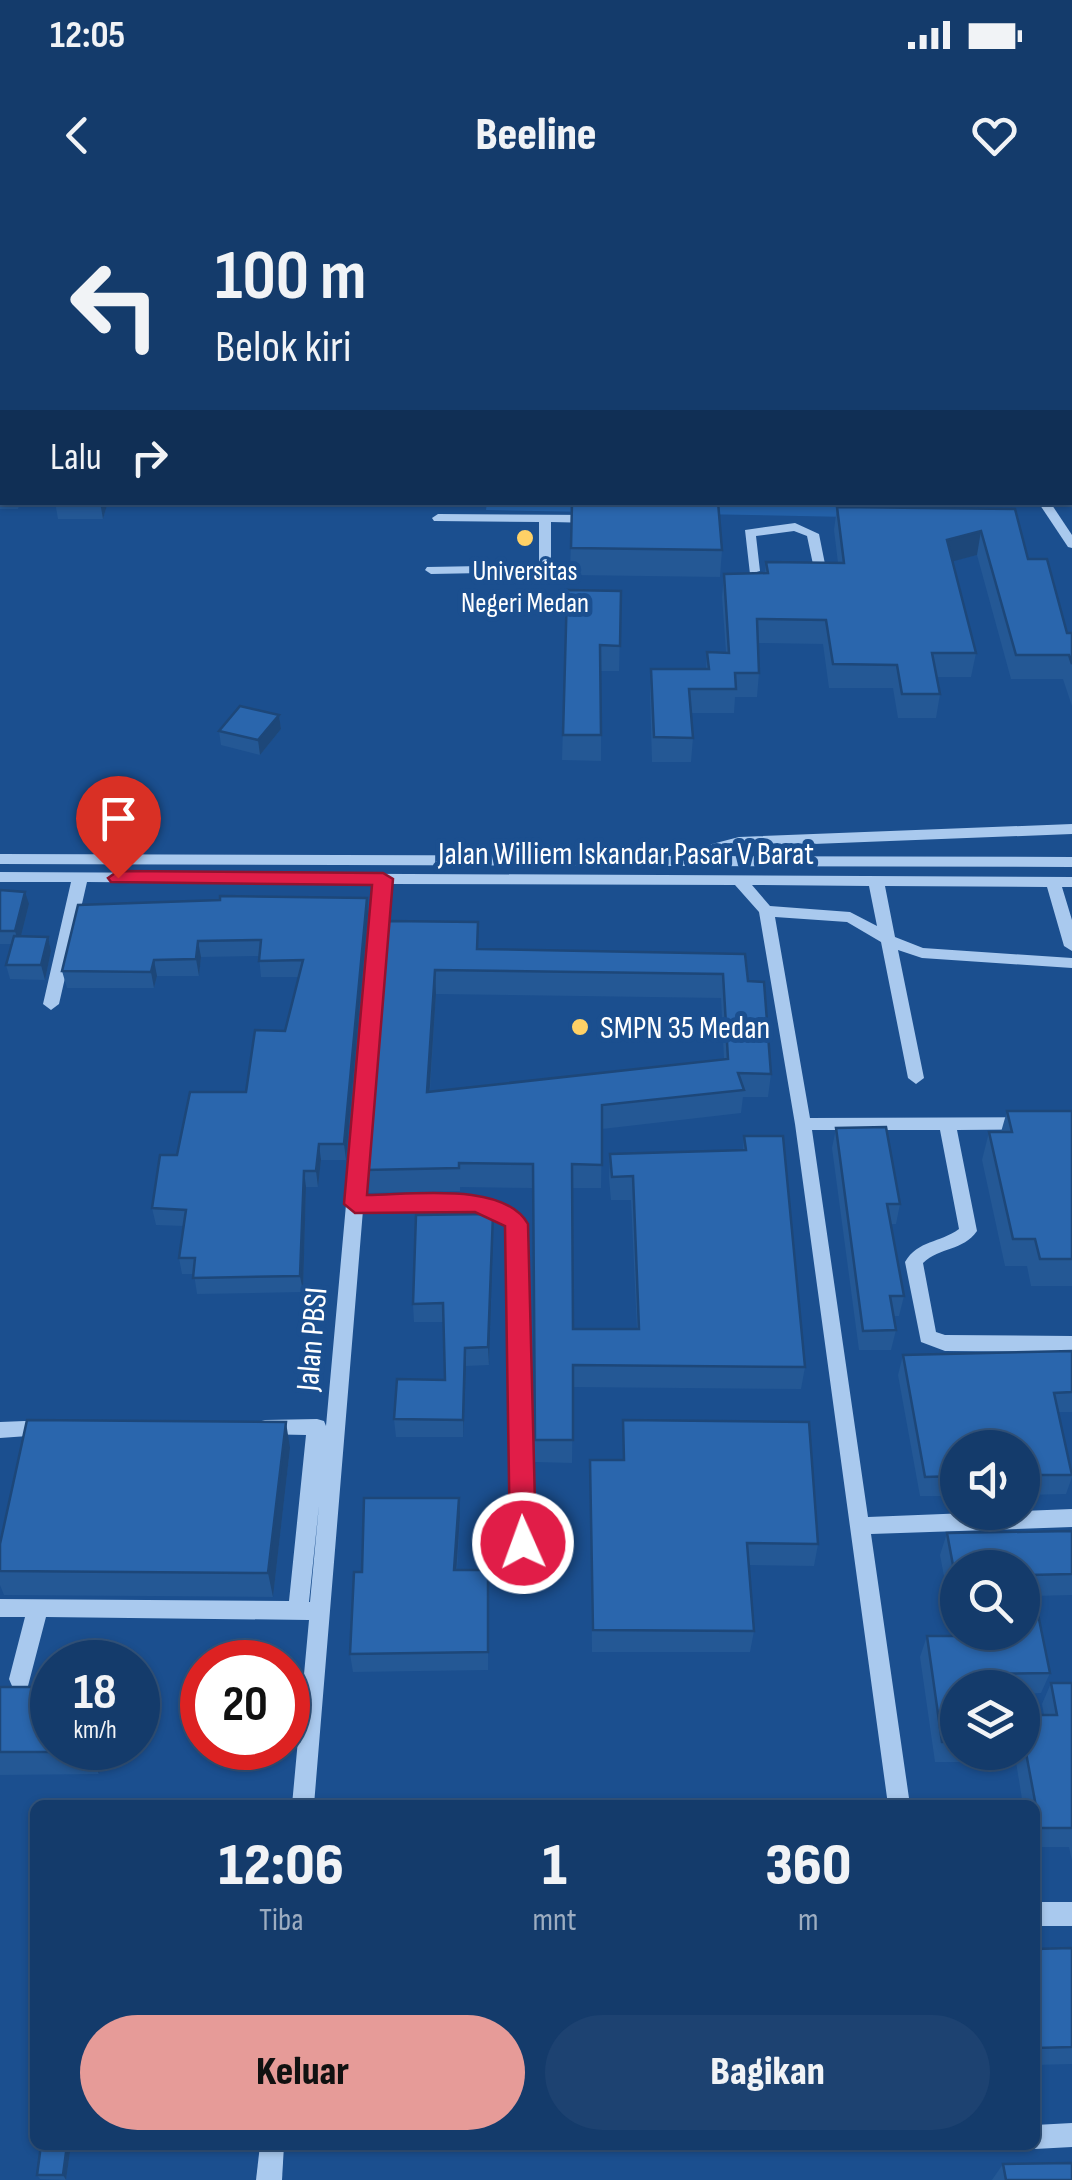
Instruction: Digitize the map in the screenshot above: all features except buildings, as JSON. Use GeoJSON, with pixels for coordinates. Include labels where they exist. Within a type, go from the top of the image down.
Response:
{"type":"FeatureCollection","features":[{"type":"Feature","properties":{"kind":"street"},"geometry":{"type":"LineString","coordinates":[[1046,505],[1072,544]]}},
{"type":"Feature","properties":{"kind":"street"},"geometry":{"type":"LineString","coordinates":[[438,518],[605,519]]}},
{"type":"Feature","properties":{"kind":"street"},"geometry":{"type":"LineString","coordinates":[[431,570],[538,568],[545,563],[545,518]]}},
{"type":"Feature","properties":{"kind":"street"},"geometry":{"type":"LineString","coordinates":[[754,571],[748,533],[774,528],[813,534],[820,569]]}},
{"type":"Feature","properties":{"kind":"street"},"geometry":{"type":"LineString","coordinates":[[694,862],[717,848],[739,842],[1072,829]]}},
{"type":"Feature","properties":{"kind":"street","name":"Jalan Williem Iskandar Pasar V Barat"},"geometry":{"type":"LineString","coordinates":[[0,860],[1072,862]]}},
{"type":"Feature","properties":{"kind":"street"},"geometry":{"type":"LineString","coordinates":[[40,877],[44,860]]}},
{"type":"Feature","properties":{"kind":"street","name":"Jalan Williem Iskandar Pasar V Barat"},"geometry":{"type":"LineString","coordinates":[[0,877],[1072,882]]}},
{"type":"Feature","properties":{"kind":"street"},"geometry":{"type":"LineString","coordinates":[[52,1004],[80,878]]}},
{"type":"Feature","properties":{"kind":"street","name":"Jalan PBSI"},"geometry":{"type":"LineString","coordinates":[[303,1800],[309,1612],[355,1204],[383,879]]}},
{"type":"Feature","properties":{"kind":"street"},"geometry":{"type":"LineString","coordinates":[[740,881],[766,911],[804,1124],[898,1800]]}},
{"type":"Feature","properties":{"kind":"street"},"geometry":{"type":"LineString","coordinates":[[876,881],[883,935],[916,1078]]}},
{"type":"Feature","properties":{"kind":"street"},"geometry":{"type":"LineString","coordinates":[[1053,882],[1072,946]]}},
{"type":"Feature","properties":{"kind":"street"},"geometry":{"type":"LineString","coordinates":[[766,911],[850,917],[922,953],[1072,962]]}},
{"type":"Feature","properties":{"kind":"street"},"geometry":{"type":"LineString","coordinates":[[804,1124],[1072,1123]]}},
{"type":"Feature","properties":{"kind":"street"},"geometry":{"type":"LineString","coordinates":[[947,1124],[968,1232],[958,1242],[922,1250],[914,1262],[928,1337],[945,1344],[1072,1344]]}},
{"type":"Feature","properties":{"kind":"street"},"geometry":{"type":"LineString","coordinates":[[355,1204],[475,1203],[508,1213],[517,1224],[523,1543]]}},
{"type":"Feature","properties":{"kind":"street"},"geometry":{"type":"LineString","coordinates":[[0,1608],[309,1612],[318,1427],[244,1428]]}},
{"type":"Feature","properties":{"kind":"street"},"geometry":{"type":"LineString","coordinates":[[0,1430],[65,1428]]}},
{"type":"Feature","properties":{"kind":"street"},"geometry":{"type":"LineString","coordinates":[[862,1526],[1072,1518]]}},
{"type":"Feature","properties":{"kind":"street"},"geometry":{"type":"LineString","coordinates":[[20,1679],[38,1608]]}},
{"type":"Feature","properties":{"kind":"street"},"geometry":{"type":"LineString","coordinates":[[1040,1914],[1072,1914]]}},
{"type":"Feature","properties":{"kind":"street"},"geometry":{"type":"LineString","coordinates":[[1040,2137],[1072,2136]]}},
{"type":"Feature","properties":{"kind":"street"},"geometry":{"type":"LineString","coordinates":[[269,2180],[272,2150]]}},
{"type":"Feature","properties":{"kind":"shaded area"},"geometry":{"type":"Polygon","coordinates":[[[487,505],[898,505],[901,518],[486,510],[487,505]]]}},
{"type":"Feature","properties":{"kind":"place","name":"Universitas Negeri Medan"},"geometry":{"type":"Point","coordinates":[525,538]}},
{"type":"Feature","properties":{"kind":"place","name":"SMPN 35 Medan"},"geometry":{"type":"Point","coordinates":[580,1027]}},
{"type":"Feature","properties":{"kind":"route"},"geometry":{"type":"LineString","coordinates":[[118,878],[383,879],[355,1204],[475,1203],[508,1213],[517,1224],[523,1543]]}}]}
